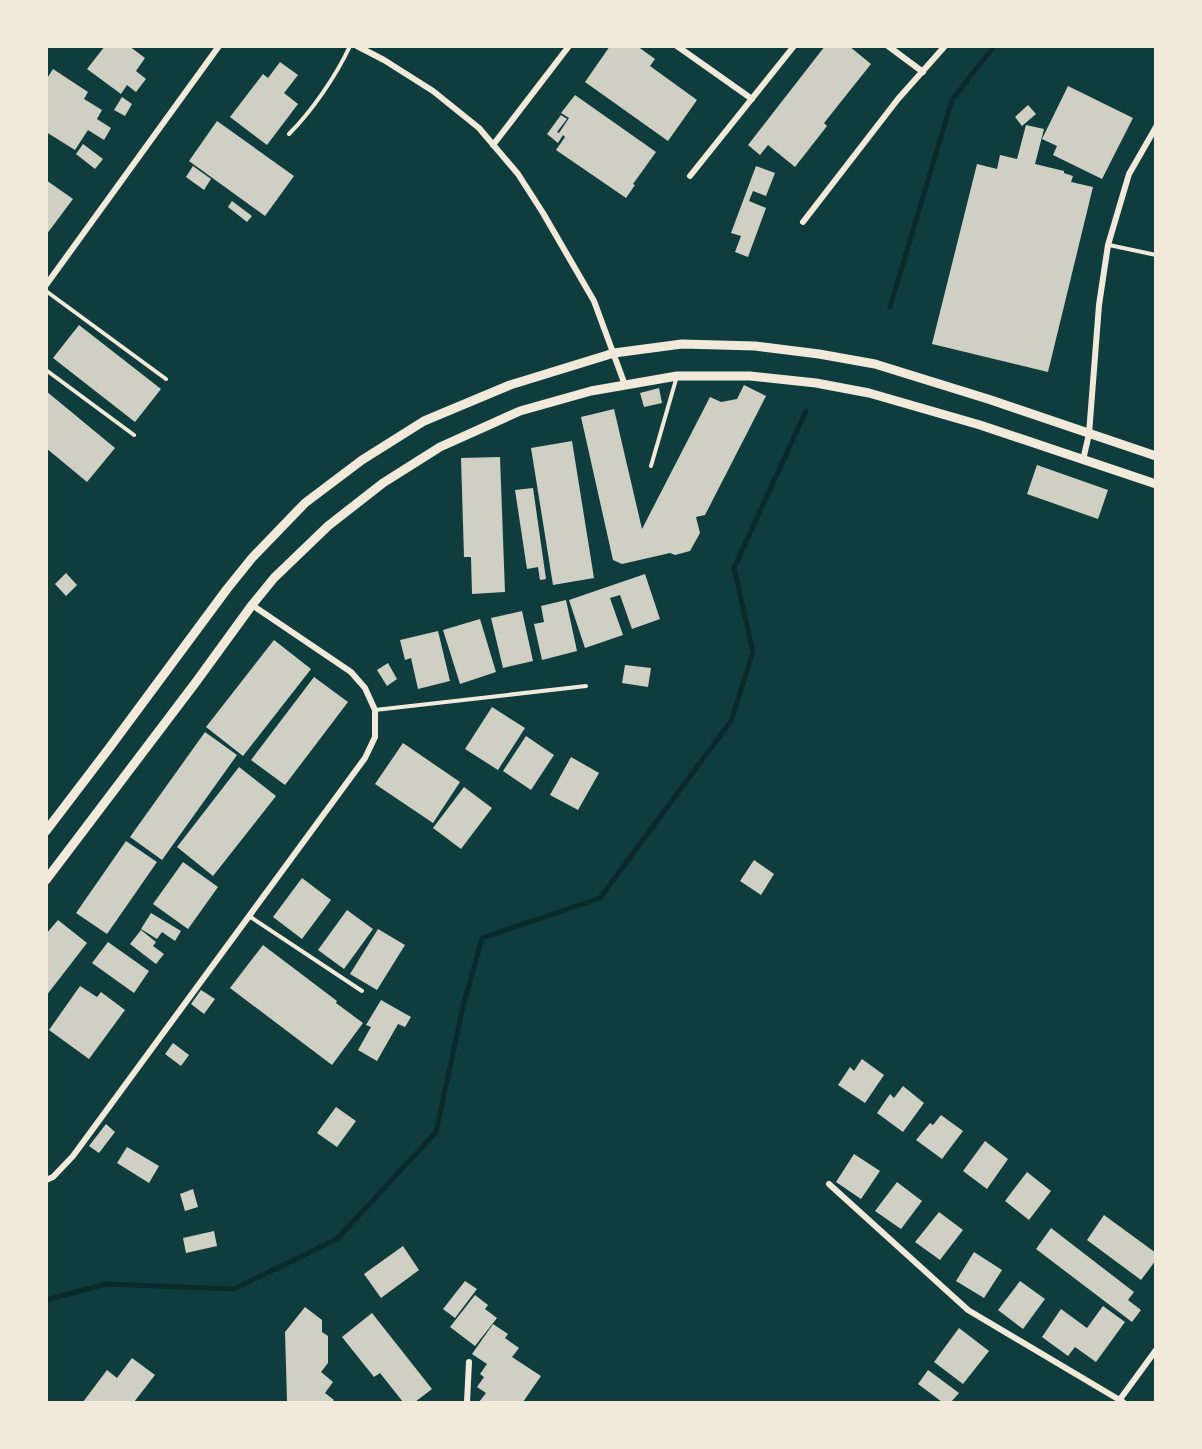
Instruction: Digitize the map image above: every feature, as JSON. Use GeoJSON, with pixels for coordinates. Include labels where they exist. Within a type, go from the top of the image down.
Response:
{"type":"FeatureCollection","features":[{"type":"Feature","properties":{"kind":"street"},"geometry":{"type":"LineString","coordinates":[[46,285],[219,46]]}},
{"type":"Feature","properties":{"kind":"street"},"geometry":{"type":"LineString","coordinates":[[357,46],[433,91],[479,128],[518,174],[594,301],[625,385]]}},
{"type":"Feature","properties":{"kind":"street"},"geometry":{"type":"LineString","coordinates":[[493,145],[569,46]]}},
{"type":"Feature","properties":{"kind":"street"},"geometry":{"type":"LineString","coordinates":[[677,46],[752,99]]}},
{"type":"Feature","properties":{"kind":"street"},"geometry":{"type":"LineString","coordinates":[[690,176],[794,46]]}},
{"type":"Feature","properties":{"kind":"street"},"geometry":{"type":"LineString","coordinates":[[888,46],[922,72]]}},
{"type":"Feature","properties":{"kind":"street"},"geometry":{"type":"LineString","coordinates":[[803,222],[898,99],[945,46]]}},
{"type":"Feature","properties":{"kind":"street"},"geometry":{"type":"LineString","coordinates":[[1083,459],[1089,434],[1099,305],[1108,244],[1129,174],[1155,127]]}},
{"type":"Feature","properties":{"kind":"street"},"geometry":{"type":"LineString","coordinates":[[46,831],[226,589],[252,558],[305,503],[362,460],[424,421],[510,385],[614,353],[682,344],[755,346],[875,364],[992,400],[1155,456]]}},
{"type":"Feature","properties":{"kind":"street"},"geometry":{"type":"LineString","coordinates":[[46,880],[274,578],[328,526],[383,483],[440,447],[520,411],[591,391],[677,376],[750,376],[869,393],[980,425],[1155,484]]}},
{"type":"Feature","properties":{"kind":"street"},"geometry":{"type":"LineString","coordinates":[[46,1180],[53,1177],[73,1156],[365,758],[375,737],[375,710],[365,688],[351,672],[252,605]]}},
{"type":"Feature","properties":{"kind":"street"},"geometry":{"type":"LineString","coordinates":[[829,1184],[968,1310],[1120,1402],[1155,1350]]}},
{"type":"Feature","properties":{"kind":"street"},"geometry":{"type":"LineString","coordinates":[[467,1402],[469,1362]]}},
{"type":"Feature","properties":{"kind":"lane"},"geometry":{"type":"LineString","coordinates":[[289,134],[338,70],[350,46]]}},
{"type":"Feature","properties":{"kind":"lane"},"geometry":{"type":"LineString","coordinates":[[1108,244],[1155,255]]}},
{"type":"Feature","properties":{"kind":"lane"},"geometry":{"type":"LineString","coordinates":[[46,291],[166,379]]}},
{"type":"Feature","properties":{"kind":"lane"},"geometry":{"type":"LineString","coordinates":[[46,370],[134,435]]}},
{"type":"Feature","properties":{"kind":"lane"},"geometry":{"type":"LineString","coordinates":[[651,466],[677,376]]}},
{"type":"Feature","properties":{"kind":"lane"},"geometry":{"type":"LineString","coordinates":[[375,710],[586,686]]}},
{"type":"Feature","properties":{"kind":"lane"},"geometry":{"type":"LineString","coordinates":[[249,916],[362,991]]}},
{"type":"Feature","properties":{"kind":"building"},"geometry":{"type":"Polygon","coordinates":[[[105,46],[129,46],[145,58],[136,71],[146,79],[136,92],[127,85],[121,94],[87,69],[105,46]]]}},
{"type":"Feature","properties":{"kind":"building"},"geometry":{"type":"Polygon","coordinates":[[[610,46],[637,46],[655,59],[650,66],[697,100],[668,141],[585,82],[610,46]]]}},
{"type":"Feature","properties":{"kind":"building"},"geometry":{"type":"Polygon","coordinates":[[[825,46],[849,46],[871,64],[824,123],[827,126],[795,167],[768,145],[760,155],[748,145],[825,46]]]}},
{"type":"Feature","properties":{"kind":"building"},"geometry":{"type":"Polygon","coordinates":[[[280,62],[298,75],[284,93],[298,104],[267,145],[230,117],[263,74],[268,78],[280,62]]]}},
{"type":"Feature","properties":{"kind":"building"},"geometry":{"type":"Polygon","coordinates":[[[53,69],[88,92],[84,99],[102,110],[97,119],[111,128],[104,140],[88,130],[75,150],[46,132],[46,80],[53,69]]]}},
{"type":"Feature","properties":{"kind":"building"},"geometry":{"type":"Polygon","coordinates":[[[1068,86],[1133,118],[1102,179],[1053,155],[1057,146],[1042,139],[1068,86]]]}},
{"type":"Feature","properties":{"kind":"building"},"geometry":{"type":"Polygon","coordinates":[[[575,95],[656,152],[626,198],[556,150],[565,137],[563,135],[558,143],[547,134],[561,115],[567,119],[557,132],[559,133],[569,118],[561,113],[575,95]]]}},
{"type":"Feature","properties":{"kind":"building"},"geometry":{"type":"Polygon","coordinates":[[[122,97],[132,104],[125,116],[114,110],[122,97]]]}},
{"type":"Feature","properties":{"kind":"building"},"geometry":{"type":"Polygon","coordinates":[[[1028,105],[1036,114],[1022,126],[1015,117],[1028,105]]]}},
{"type":"Feature","properties":{"kind":"building"},"geometry":{"type":"Polygon","coordinates":[[[217,121],[294,176],[265,216],[189,161],[217,121]]]}},
{"type":"Feature","properties":{"kind":"building"},"geometry":{"type":"Polygon","coordinates":[[[1026,125],[1044,129],[1035,164],[1064,171],[1073,176],[1071,182],[1093,187],[1048,372],[932,344],[977,164],[997,169],[1000,155],[1017,159],[1026,125]]]}},
{"type":"Feature","properties":{"kind":"building"},"geometry":{"type":"Polygon","coordinates":[[[83,144],[103,159],[95,169],[76,154],[83,144]]]}},
{"type":"Feature","properties":{"kind":"building"},"geometry":{"type":"Polygon","coordinates":[[[193,166],[211,179],[204,190],[186,177],[193,166]]]}},
{"type":"Feature","properties":{"kind":"building"},"geometry":{"type":"Polygon","coordinates":[[[756,166],[775,173],[766,196],[753,191],[749,201],[766,208],[748,257],[735,252],[741,236],[731,233],[756,166]]]}},
{"type":"Feature","properties":{"kind":"building"},"geometry":{"type":"Polygon","coordinates":[[[46,180],[73,199],[46,235],[46,180]]]}},
{"type":"Feature","properties":{"kind":"building"},"geometry":{"type":"Polygon","coordinates":[[[232,201],[252,216],[247,222],[228,207],[232,201]]]}},
{"type":"Feature","properties":{"kind":"building"},"geometry":{"type":"Polygon","coordinates":[[[79,325],[161,389],[135,422],[53,358],[79,325]]]}},
{"type":"Feature","properties":{"kind":"building"},"geometry":{"type":"Polygon","coordinates":[[[744,385],[766,396],[705,515],[696,517],[700,533],[690,551],[622,564],[613,560],[581,417],[614,409],[642,529],[710,397],[721,402],[737,399],[744,385]]]}},
{"type":"Feature","properties":{"kind":"building"},"geometry":{"type":"Polygon","coordinates":[[[659,388],[662,403],[644,407],[640,393],[659,388]]]}},
{"type":"Feature","properties":{"kind":"building"},"geometry":{"type":"Polygon","coordinates":[[[46,391],[115,448],[87,482],[46,448],[46,391]]]}},
{"type":"Feature","properties":{"kind":"building"},"geometry":{"type":"Polygon","coordinates":[[[572,441],[594,578],[553,585],[531,448],[572,441]]]}},
{"type":"Feature","properties":{"kind":"building"},"geometry":{"type":"Polygon","coordinates":[[[500,457],[505,592],[472,594],[471,557],[464,557],[461,458],[500,457]]]}},
{"type":"Feature","properties":{"kind":"building"},"geometry":{"type":"Polygon","coordinates":[[[1037,465],[1108,490],[1098,519],[1027,494],[1037,465]]]}},
{"type":"Feature","properties":{"kind":"building"},"geometry":{"type":"Polygon","coordinates":[[[533,488],[546,579],[540,580],[538,567],[527,569],[515,490],[533,488]]]}},
{"type":"Feature","properties":{"kind":"building"},"geometry":{"type":"Polygon","coordinates":[[[66,573],[77,585],[66,596],[55,584],[66,573]]]}},
{"type":"Feature","properties":{"kind":"building"},"geometry":{"type":"Polygon","coordinates":[[[645,574],[660,619],[632,629],[620,595],[610,598],[623,635],[585,648],[569,600],[645,574]]]}},
{"type":"Feature","properties":{"kind":"building"},"geometry":{"type":"Polygon","coordinates":[[[566,600],[577,651],[542,660],[534,624],[544,622],[541,606],[566,600]]]}},
{"type":"Feature","properties":{"kind":"building"},"geometry":{"type":"Polygon","coordinates":[[[522,611],[533,661],[503,668],[491,618],[522,611]]]}},
{"type":"Feature","properties":{"kind":"building"},"geometry":{"type":"Polygon","coordinates":[[[480,619],[496,672],[460,684],[443,630],[480,619]]]}},
{"type":"Feature","properties":{"kind":"building"},"geometry":{"type":"Polygon","coordinates":[[[438,631],[450,681],[418,689],[411,658],[405,660],[400,640],[438,631]]]}},
{"type":"Feature","properties":{"kind":"building"},"geometry":{"type":"Polygon","coordinates":[[[274,640],[311,669],[243,756],[206,727],[274,640]]]}},
{"type":"Feature","properties":{"kind":"building"},"geometry":{"type":"Polygon","coordinates":[[[388,663],[397,679],[387,686],[377,670],[388,663]]]}},
{"type":"Feature","properties":{"kind":"building"},"geometry":{"type":"Polygon","coordinates":[[[625,665],[651,668],[648,687],[622,683],[625,665]]]}},
{"type":"Feature","properties":{"kind":"building"},"geometry":{"type":"Polygon","coordinates":[[[314,677],[348,702],[285,785],[251,760],[314,677]]]}},
{"type":"Feature","properties":{"kind":"building"},"geometry":{"type":"Polygon","coordinates":[[[492,707],[525,728],[498,770],[465,749],[492,707]]]}},
{"type":"Feature","properties":{"kind":"building"},"geometry":{"type":"Polygon","coordinates":[[[205,732],[237,755],[162,860],[130,837],[205,732]]]}},
{"type":"Feature","properties":{"kind":"building"},"geometry":{"type":"Polygon","coordinates":[[[526,736],[554,755],[531,790],[503,771],[526,736]]]}},
{"type":"Feature","properties":{"kind":"building"},"geometry":{"type":"Polygon","coordinates":[[[403,743],[460,782],[433,823],[375,784],[403,743]]]}},
{"type":"Feature","properties":{"kind":"building"},"geometry":{"type":"Polygon","coordinates":[[[571,757],[599,773],[578,810],[550,795],[571,757]]]}},
{"type":"Feature","properties":{"kind":"building"},"geometry":{"type":"Polygon","coordinates":[[[239,767],[276,796],[213,876],[177,847],[239,767]]]}},
{"type":"Feature","properties":{"kind":"building"},"geometry":{"type":"Polygon","coordinates":[[[464,787],[492,808],[461,849],[433,828],[464,787]]]}},
{"type":"Feature","properties":{"kind":"building"},"geometry":{"type":"Polygon","coordinates":[[[126,841],[157,862],[107,934],[76,913],[126,841]]]}},
{"type":"Feature","properties":{"kind":"building"},"geometry":{"type":"Polygon","coordinates":[[[754,860],[774,874],[761,895],[740,881],[754,860]]]}},
{"type":"Feature","properties":{"kind":"building"},"geometry":{"type":"Polygon","coordinates":[[[183,862],[218,887],[188,929],[153,904],[183,862]]]}},
{"type":"Feature","properties":{"kind":"building"},"geometry":{"type":"Polygon","coordinates":[[[302,878],[331,900],[302,939],[273,917],[302,878]]]}},
{"type":"Feature","properties":{"kind":"building"},"geometry":{"type":"Polygon","coordinates":[[[347,910],[373,929],[344,969],[318,950],[347,910]]]}},
{"type":"Feature","properties":{"kind":"building"},"geometry":{"type":"Polygon","coordinates":[[[151,913],[181,931],[175,941],[162,932],[157,939],[141,929],[151,913]]]}},
{"type":"Feature","properties":{"kind":"building"},"geometry":{"type":"Polygon","coordinates":[[[58,920],[87,943],[46,996],[46,934],[58,920]]]}},
{"type":"Feature","properties":{"kind":"building"},"geometry":{"type":"Polygon","coordinates":[[[378,929],[405,945],[377,990],[350,974],[378,929]]]}},
{"type":"Feature","properties":{"kind":"building"},"geometry":{"type":"Polygon","coordinates":[[[141,930],[156,942],[153,946],[164,954],[156,964],[130,944],[141,930]]]}},
{"type":"Feature","properties":{"kind":"building"},"geometry":{"type":"Polygon","coordinates":[[[108,942],[149,971],[134,993],[92,963],[108,942]]]}},
{"type":"Feature","properties":{"kind":"building"},"geometry":{"type":"Polygon","coordinates":[[[263,945],[363,1023],[332,1065],[230,988],[263,945]]]}},
{"type":"Feature","properties":{"kind":"building"},"geometry":{"type":"Polygon","coordinates":[[[80,986],[97,997],[101,992],[125,1010],[89,1059],[49,1030],[80,986]]]}},
{"type":"Feature","properties":{"kind":"building"},"geometry":{"type":"Polygon","coordinates":[[[201,990],[215,999],[204,1014],[191,1004],[201,990]]]}},
{"type":"Feature","properties":{"kind":"building"},"geometry":{"type":"Polygon","coordinates":[[[381,1000],[411,1017],[405,1027],[398,1024],[377,1061],[358,1050],[371,1027],[366,1025],[381,1000]]]}},
{"type":"Feature","properties":{"kind":"building"},"geometry":{"type":"Polygon","coordinates":[[[173,1043],[189,1055],[181,1066],[165,1054],[173,1043]]]}},
{"type":"Feature","properties":{"kind":"building"},"geometry":{"type":"Polygon","coordinates":[[[862,1059],[884,1075],[865,1103],[838,1085],[850,1067],[854,1071],[862,1059]]]}},
{"type":"Feature","properties":{"kind":"building"},"geometry":{"type":"Polygon","coordinates":[[[903,1086],[924,1103],[903,1132],[877,1113],[890,1094],[894,1098],[903,1086]]]}},
{"type":"Feature","properties":{"kind":"building"},"geometry":{"type":"Polygon","coordinates":[[[336,1107],[356,1121],[337,1147],[317,1133],[336,1107]]]}},
{"type":"Feature","properties":{"kind":"building"},"geometry":{"type":"Polygon","coordinates":[[[941,1115],[963,1131],[942,1159],[916,1140],[930,1123],[933,1125],[941,1115]]]}},
{"type":"Feature","properties":{"kind":"building"},"geometry":{"type":"Polygon","coordinates":[[[106,1124],[115,1132],[99,1153],[89,1146],[106,1124]]]}},
{"type":"Feature","properties":{"kind":"building"},"geometry":{"type":"Polygon","coordinates":[[[985,1141],[1008,1159],[987,1189],[963,1171],[985,1141]]]}},
{"type":"Feature","properties":{"kind":"building"},"geometry":{"type":"Polygon","coordinates":[[[127,1147],[159,1166],[149,1183],[117,1163],[127,1147]]]}},
{"type":"Feature","properties":{"kind":"building"},"geometry":{"type":"Polygon","coordinates":[[[854,1154],[880,1171],[861,1199],[836,1182],[854,1154]]]}},
{"type":"Feature","properties":{"kind":"building"},"geometry":{"type":"Polygon","coordinates":[[[1027,1172],[1051,1191],[1029,1220],[1005,1201],[1027,1172]]]}},
{"type":"Feature","properties":{"kind":"building"},"geometry":{"type":"Polygon","coordinates":[[[897,1182],[922,1201],[901,1229],[875,1211],[897,1182]]]}},
{"type":"Feature","properties":{"kind":"building"},"geometry":{"type":"Polygon","coordinates":[[[193,1189],[198,1207],[185,1211],[180,1194],[193,1189]]]}},
{"type":"Feature","properties":{"kind":"building"},"geometry":{"type":"Polygon","coordinates":[[[939,1212],[963,1230],[940,1260],[915,1242],[939,1212]]]}},
{"type":"Feature","properties":{"kind":"building"},"geometry":{"type":"Polygon","coordinates":[[[1104,1215],[1156,1253],[1156,1260],[1141,1280],[1087,1240],[1104,1215]]]}},
{"type":"Feature","properties":{"kind":"building"},"geometry":{"type":"Polygon","coordinates":[[[1051,1228],[1134,1292],[1128,1300],[1141,1310],[1132,1322],[1036,1249],[1051,1228]]]}},
{"type":"Feature","properties":{"kind":"building"},"geometry":{"type":"Polygon","coordinates":[[[214,1231],[217,1246],[186,1253],[183,1238],[214,1231]]]}},
{"type":"Feature","properties":{"kind":"building"},"geometry":{"type":"Polygon","coordinates":[[[403,1246],[419,1270],[381,1298],[364,1274],[403,1246]]]}},
{"type":"Feature","properties":{"kind":"building"},"geometry":{"type":"Polygon","coordinates":[[[974,1252],[1002,1270],[984,1298],[956,1281],[974,1252]]]}},
{"type":"Feature","properties":{"kind":"building"},"geometry":{"type":"Polygon","coordinates":[[[465,1281],[477,1289],[455,1318],[443,1309],[465,1281]]]}},
{"type":"Feature","properties":{"kind":"building"},"geometry":{"type":"Polygon","coordinates":[[[1020,1281],[1045,1299],[1023,1329],[998,1310],[1020,1281]]]}},
{"type":"Feature","properties":{"kind":"building"},"geometry":{"type":"Polygon","coordinates":[[[475,1295],[488,1305],[485,1309],[497,1318],[475,1346],[450,1327],[475,1295]]]}},
{"type":"Feature","properties":{"kind":"building"},"geometry":{"type":"Polygon","coordinates":[[[1103,1306],[1125,1322],[1096,1362],[1075,1347],[1068,1356],[1042,1337],[1061,1309],[1087,1328],[1103,1306]]]}},
{"type":"Feature","properties":{"kind":"building"},"geometry":{"type":"Polygon","coordinates":[[[305,1307],[322,1320],[322,1332],[328,1336],[328,1363],[321,1372],[333,1382],[325,1393],[334,1400],[332,1402],[286,1402],[285,1332],[305,1307]]]}},
{"type":"Feature","properties":{"kind":"building"},"geometry":{"type":"Polygon","coordinates":[[[372,1313],[432,1389],[415,1402],[403,1402],[380,1373],[374,1377],[342,1337],[372,1313]]]}},
{"type":"Feature","properties":{"kind":"building"},"geometry":{"type":"Polygon","coordinates":[[[493,1324],[508,1334],[505,1338],[519,1348],[512,1357],[541,1376],[523,1402],[479,1402],[486,1393],[477,1387],[484,1377],[480,1374],[487,1364],[472,1354],[493,1324]]]}},
{"type":"Feature","properties":{"kind":"building"},"geometry":{"type":"Polygon","coordinates":[[[959,1328],[989,1351],[963,1384],[934,1362],[959,1328]]]}},
{"type":"Feature","properties":{"kind":"building"},"geometry":{"type":"Polygon","coordinates":[[[132,1358],[155,1375],[134,1402],[83,1402],[107,1370],[117,1378],[132,1358]]]}},
{"type":"Feature","properties":{"kind":"building"},"geometry":{"type":"Polygon","coordinates":[[[928,1370],[959,1393],[951,1402],[942,1402],[918,1384],[928,1370]]]}},
{"type":"Feature","properties":{"kind":"waterway"},"geometry":{"type":"LineString","coordinates":[[890,307],[952,100],[994,46]]}},
{"type":"Feature","properties":{"kind":"waterway"},"geometry":{"type":"LineString","coordinates":[[46,1300],[106,1284],[234,1289],[337,1239],[436,1132],[462,1011],[482,938],[600,898],[731,721],[753,652],[734,568],[806,411]]}}]}
